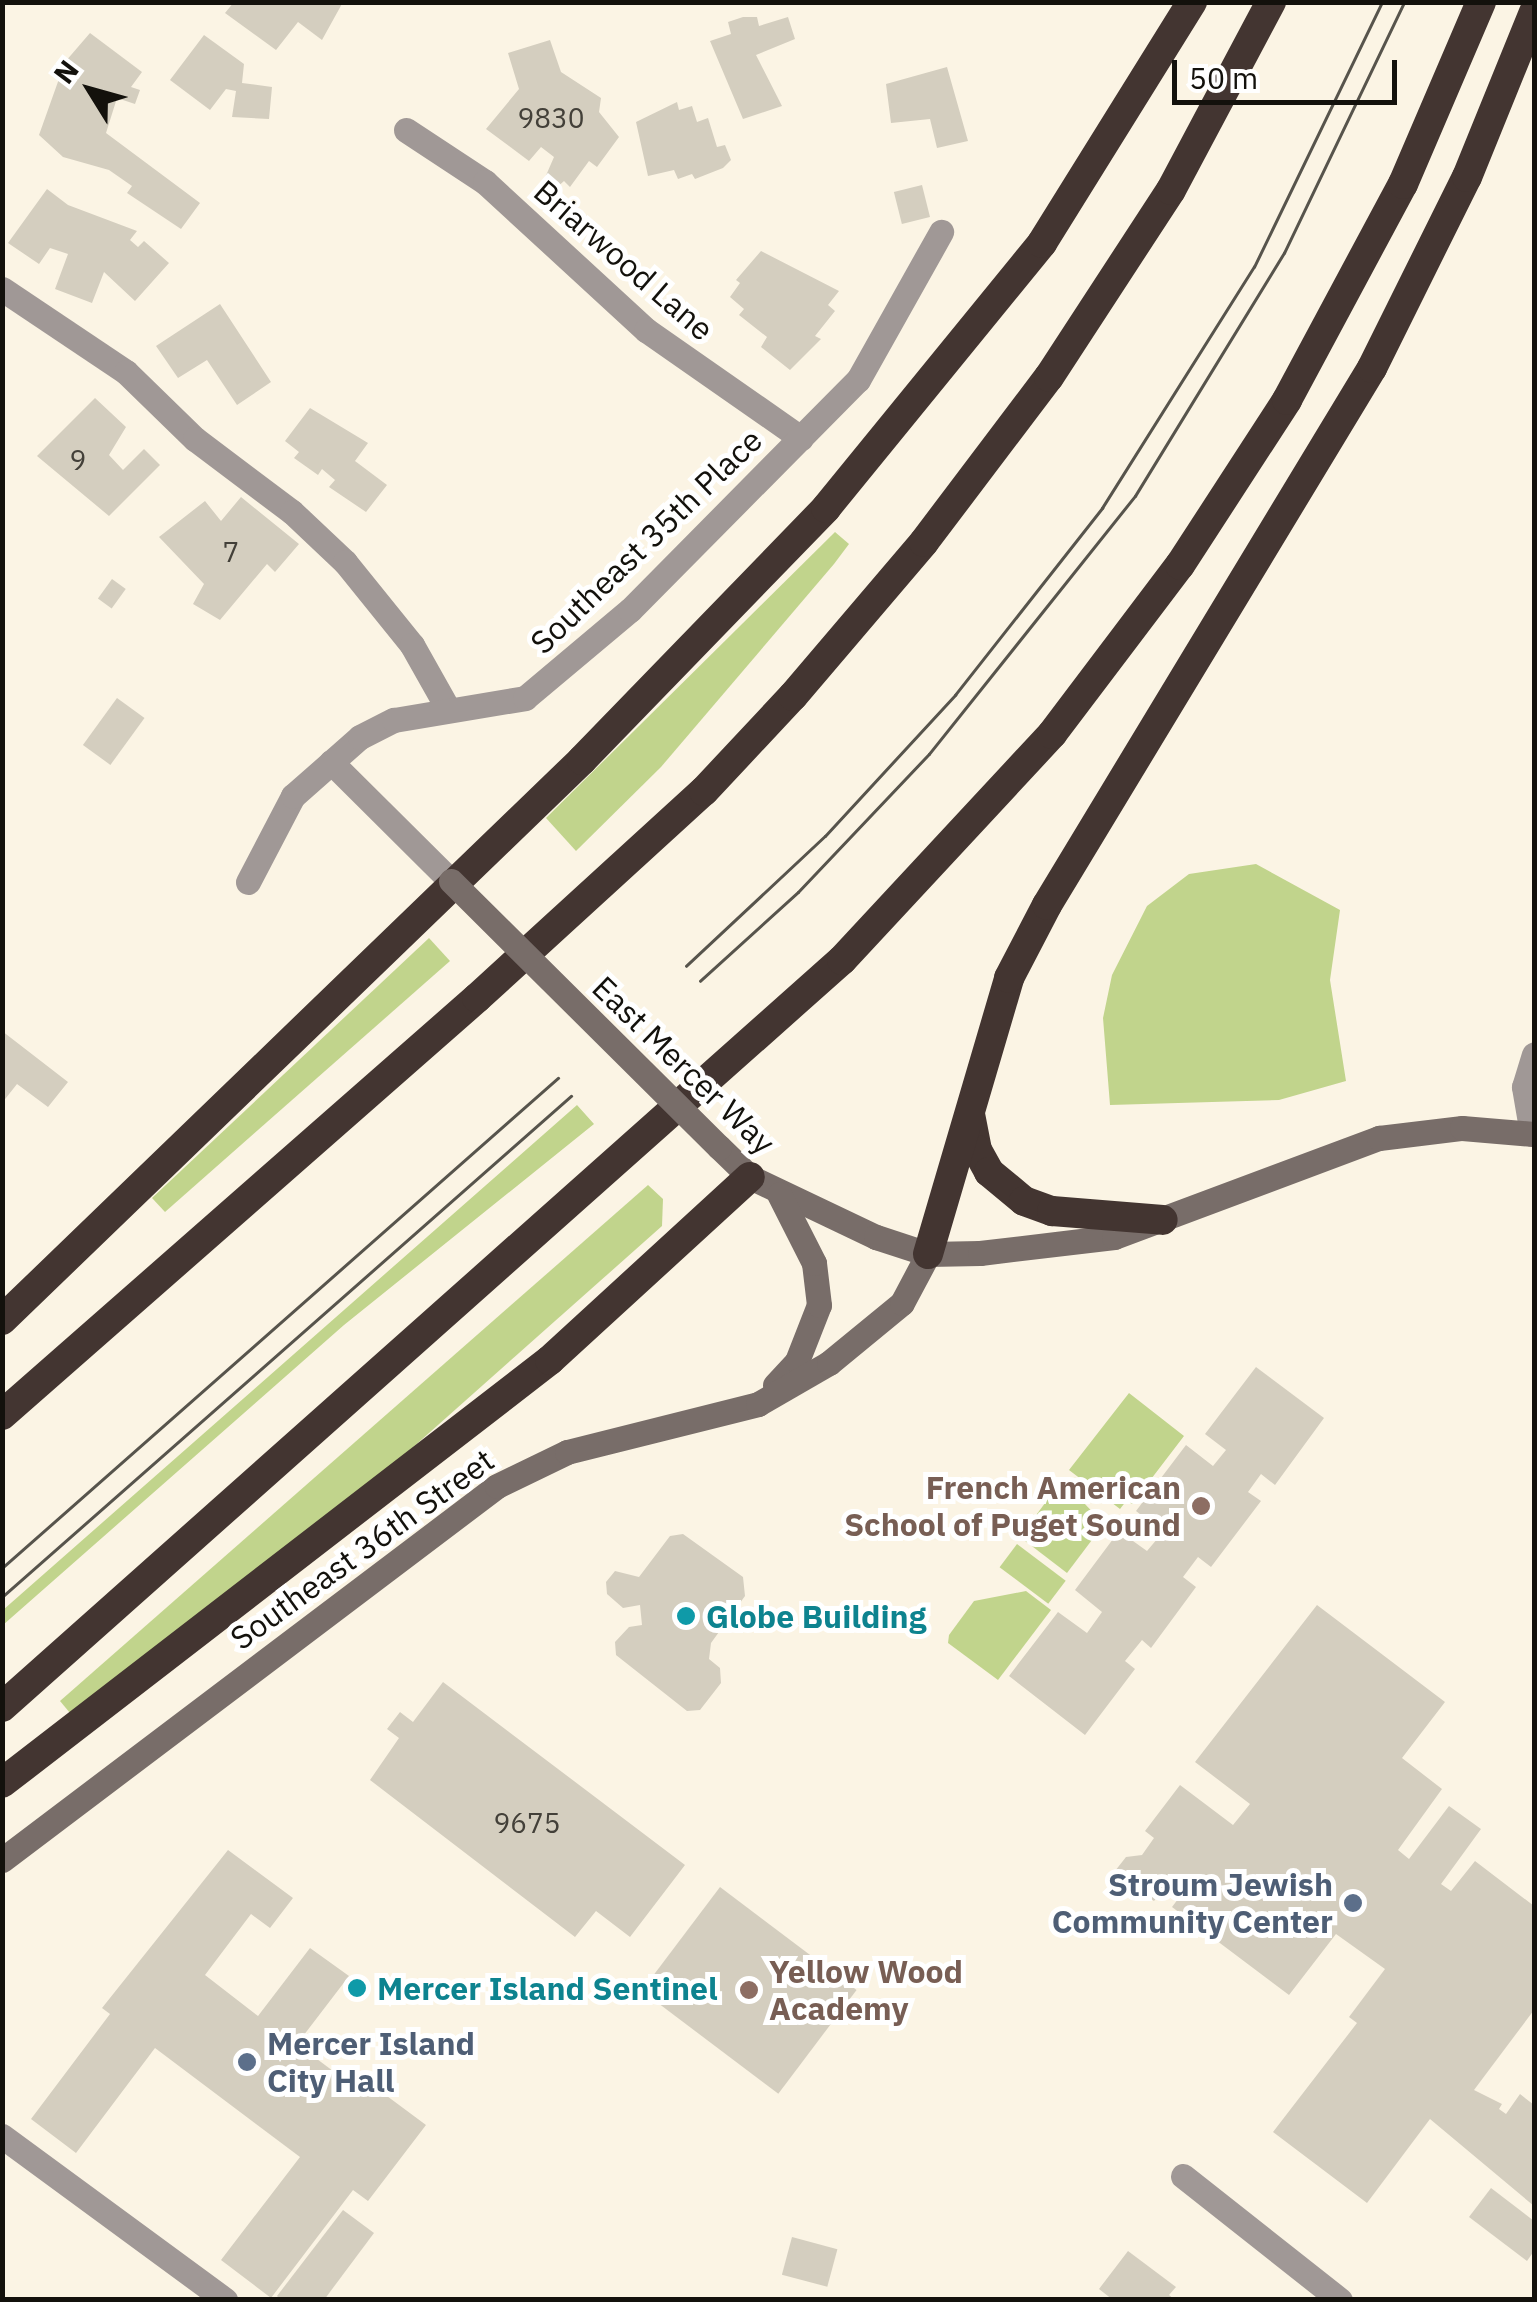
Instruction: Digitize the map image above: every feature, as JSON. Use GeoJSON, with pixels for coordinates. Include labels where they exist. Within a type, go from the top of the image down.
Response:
{"type":"FeatureCollection","features":[{"type":"Feature","properties":{"kind":"highway"},"geometry":{"type":"LineString","coordinates":[[2,1320],[451,881],[582,760],[826,508],[1042,243],[1192,2]]}},
{"type":"Feature","properties":{"kind":"highway"},"geometry":{"type":"LineString","coordinates":[[2,1415],[704,791],[924,542],[1110,286],[1171,190],[1271,2]]}},
{"type":"Feature","properties":{"kind":"highway"},"geometry":{"type":"LineString","coordinates":[[2,1706],[853,949],[996,797],[1111,660],[1286,400],[1403,184],[1481,2]]}},
{"type":"Feature","properties":{"kind":"highway"},"geometry":{"type":"LineString","coordinates":[[928,1254],[969,1100],[1009,978],[1047,905],[1337,430],[1418,282],[1534,12]]}},
{"type":"Feature","properties":{"kind":"highway"},"geometry":{"type":"LineString","coordinates":[[969,1100],[977,1150],[1016,1197],[1052,1211],[1163,1220]]}},
{"type":"Feature","properties":{"kind":"highway"},"geometry":{"type":"LineString","coordinates":[[2,1783],[550,1360],[750,1178]]}},
{"type":"Feature","properties":{"kind":"street","name":"Briarwood Lane"},"geometry":{"type":"LineString","coordinates":[[406,130],[485,182],[646,330],[801,438]]}},
{"type":"Feature","properties":{"kind":"street","name":"Southeast 35th Place"},"geometry":{"type":"LineString","coordinates":[[248,882],[293,796],[331,762],[394,720],[524,698],[630,610],[858,380],[941,232]]}},
{"type":"Feature","properties":{"kind":"street"},"geometry":{"type":"LineString","coordinates":[[2,288],[126,372],[196,439],[292,512],[344,562],[412,645],[448,709]]}},
{"type":"Feature","properties":{"kind":"street","name":"East Mercer Way"},"geometry":{"type":"LineString","coordinates":[[331,762],[750,1178],[778,1194],[928,1254],[1044,1250],[1114,1238],[1379,1138],[1462,1128],[1533,1134],[1524,1087],[1534,1054]]}},
{"type":"Feature","properties":{"kind":"street"},"geometry":{"type":"LineString","coordinates":[[758,1404],[798,1361],[819,1306],[814,1263],[778,1194]]}},
{"type":"Feature","properties":{"kind":"street","name":"Southeast 36th Street"},"geometry":{"type":"LineString","coordinates":[[2,1860],[497,1486],[567,1452],[758,1404],[829,1363],[902,1303],[928,1254]]}},
{"type":"Feature","properties":{"kind":"street"},"geometry":{"type":"LineString","coordinates":[[2,2136],[224,2300]]}},
{"type":"Feature","properties":{"kind":"street"},"geometry":{"type":"LineString","coordinates":[[1183,2176],[1340,2300]]}},
{"type":"Feature","properties":{"kind":"green space"},"geometry":{"type":"Polygon","coordinates":[[[835,532],[849,544],[834,564],[661,767],[576,851],[546,818],[835,532]]]}},
{"type":"Feature","properties":{"kind":"green space"},"geometry":{"type":"Polygon","coordinates":[[[1256,864],[1340,910],[1330,980],[1346,1081],[1279,1100],[1110,1105],[1103,1018],[1112,975],[1147,906],[1189,874],[1256,864]]]}},
{"type":"Feature","properties":{"kind":"green space"},"geometry":{"type":"Polygon","coordinates":[[[429,938],[450,961],[165,1212],[152,1198],[429,938]]]}},
{"type":"Feature","properties":{"kind":"green space"},"geometry":{"type":"Polygon","coordinates":[[[577,1105],[594,1124],[344,1325],[3,1625],[3,1610],[577,1105]]]}},
{"type":"Feature","properties":{"kind":"green space"},"geometry":{"type":"Polygon","coordinates":[[[648,1185],[663,1199],[662,1226],[393,1465],[70,1713],[60,1701],[648,1185]]]}},
{"type":"Feature","properties":{"kind":"green space"},"geometry":{"type":"Polygon","coordinates":[[[1129,1393],[1184,1436],[1132,1504],[1127,1500],[1120,1509],[1069,1470],[1129,1393]]]}},
{"type":"Feature","properties":{"kind":"green space"},"geometry":{"type":"Polygon","coordinates":[[[1062,1480],[1104,1524],[1067,1573],[1020,1537],[1062,1480]]]}},
{"type":"Feature","properties":{"kind":"green space"},"geometry":{"type":"Polygon","coordinates":[[[1017,1544],[1066,1581],[1048,1604],[1000,1567],[1017,1544]]]}},
{"type":"Feature","properties":{"kind":"green space"},"geometry":{"type":"Polygon","coordinates":[[[1026,1591],[1051,1610],[998,1680],[948,1643],[949,1635],[974,1601],[1026,1591]]]}},
{"type":"Feature","properties":{"kind":"building"},"geometry":{"type":"Polygon","coordinates":[[[234,2],[343,2],[322,40],[298,22],[276,50],[225,13],[234,2]]]}},
{"type":"Feature","properties":{"kind":"building"},"geometry":{"type":"Polygon","coordinates":[[[757,17],[759,26],[788,17],[795,39],[756,55],[782,106],[743,119],[710,41],[731,34],[728,22],[757,17]]]}},
{"type":"Feature","properties":{"kind":"building"},"geometry":{"type":"Polygon","coordinates":[[[90,33],[142,72],[131,87],[140,90],[135,104],[117,98],[106,133],[200,203],[181,229],[127,193],[132,186],[109,170],[63,157],[39,135],[65,62],[90,33]]]}},
{"type":"Feature","properties":{"kind":"building"},"geometry":{"type":"Polygon","coordinates":[[[204,35],[244,64],[242,83],[272,87],[269,119],[232,117],[236,91],[226,89],[210,110],[170,80],[204,35]]]}},
{"type":"Feature","properties":{"kind":"building"},"geometry":{"type":"Polygon","coordinates":[[[550,40],[561,72],[601,98],[599,112],[619,137],[597,167],[589,161],[570,187],[564,181],[555,189],[544,180],[554,157],[541,147],[529,161],[486,129],[519,89],[508,53],[550,40]]]}},
{"type":"Feature","properties":{"kind":"building"},"geometry":{"type":"Polygon","coordinates":[[[947,67],[968,141],[937,148],[930,119],[891,123],[886,84],[947,67]]]}},
{"type":"Feature","properties":{"kind":"building"},"geometry":{"type":"Polygon","coordinates":[[[677,102],[679,110],[692,106],[697,122],[708,118],[717,147],[725,145],[731,160],[723,168],[695,179],[692,174],[678,179],[674,170],[648,176],[636,122],[677,102]]]}},
{"type":"Feature","properties":{"kind":"building"},"geometry":{"type":"Polygon","coordinates":[[[922,185],[930,217],[902,224],[894,192],[922,185]]]}},
{"type":"Feature","properties":{"kind":"building"},"geometry":{"type":"Polygon","coordinates":[[[47,189],[68,205],[137,231],[130,240],[138,247],[144,241],[169,263],[135,301],[104,272],[92,303],[55,289],[68,254],[50,248],[39,264],[8,243],[47,189]]]}},
{"type":"Feature","properties":{"kind":"building"},"geometry":{"type":"Polygon","coordinates":[[[761,251],[839,291],[828,305],[835,311],[815,336],[821,339],[790,370],[761,347],[767,337],[739,315],[744,309],[730,297],[740,283],[736,280],[761,251]]]}},
{"type":"Feature","properties":{"kind":"building"},"geometry":{"type":"Polygon","coordinates":[[[220,304],[271,382],[237,405],[207,360],[178,378],[156,346],[220,304]]]}},
{"type":"Feature","properties":{"kind":"building"},"geometry":{"type":"Polygon","coordinates":[[[95,398],[126,427],[109,455],[123,470],[144,449],[160,465],[109,516],[37,456],[95,398]]]}},
{"type":"Feature","properties":{"kind":"building"},"geometry":{"type":"Polygon","coordinates":[[[310,408],[368,443],[355,461],[387,485],[366,512],[329,487],[335,480],[322,469],[318,475],[294,458],[299,452],[285,441],[310,408]]]}},
{"type":"Feature","properties":{"kind":"building"},"geometry":{"type":"Polygon","coordinates":[[[241,497],[299,544],[275,572],[267,564],[220,620],[193,604],[204,584],[159,537],[205,501],[221,521],[241,497]]]}},
{"type":"Feature","properties":{"kind":"building"},"geometry":{"type":"Polygon","coordinates":[[[112,579],[126,589],[112,608],[98,598],[112,579]]]}},
{"type":"Feature","properties":{"kind":"building"},"geometry":{"type":"Polygon","coordinates":[[[117,698],[145,718],[110,765],[83,745],[117,698]]]}},
{"type":"Feature","properties":{"kind":"building"},"geometry":{"type":"Polygon","coordinates":[[[2,1031],[68,1082],[48,1107],[17,1084],[2,1103],[2,1031]]]}},
{"type":"Feature","properties":{"kind":"building"},"geometry":{"type":"Polygon","coordinates":[[[1256,1367],[1324,1418],[1275,1485],[1261,1474],[1248,1492],[1261,1501],[1211,1567],[1198,1557],[1183,1577],[1196,1587],[1151,1648],[1142,1640],[1125,1661],[1135,1669],[1085,1735],[1009,1676],[1058,1612],[1087,1633],[1102,1612],[1075,1590],[1119,1531],[1147,1551],[1163,1532],[1136,1511],[1186,1445],[1213,1466],[1226,1450],[1205,1434],[1256,1367]]]}},
{"type":"Feature","properties":{"kind":"building","name":"Globe Building"},"geometry":{"type":"Polygon","coordinates":[[[683,1534],[743,1577],[745,1596],[711,1643],[709,1659],[720,1668],[721,1683],[700,1710],[687,1711],[616,1655],[615,1642],[629,1627],[642,1625],[640,1605],[623,1608],[607,1594],[606,1582],[615,1571],[639,1577],[670,1536],[683,1534]]]}},
{"type":"Feature","properties":{"kind":"building","name":"Stroum Jewish Community Center"},"geometry":{"type":"Polygon","coordinates":[[[1317,1605],[1445,1702],[1402,1758],[1442,1789],[1398,1850],[1409,1859],[1449,1806],[1481,1829],[1441,1884],[1451,1891],[1475,1861],[1534,1906],[1534,2010],[1474,2090],[1502,2104],[1499,2109],[1506,2114],[1520,2094],[1534,2105],[1534,2206],[1430,2119],[1367,2203],[1273,2132],[1357,2023],[1349,2017],[1385,1969],[1336,1934],[1289,1995],[1172,1907],[1181,1895],[1167,1884],[1154,1901],[1115,1871],[1126,1857],[1142,1855],[1154,1838],[1145,1831],[1180,1785],[1233,1825],[1250,1804],[1195,1762],[1317,1605]]]}},
{"type":"Feature","properties":{"kind":"building"},"geometry":{"type":"Polygon","coordinates":[[[443,1682],[685,1865],[630,1937],[596,1911],[575,1937],[370,1780],[399,1738],[387,1729],[400,1712],[413,1722],[443,1682]]]}},
{"type":"Feature","properties":{"kind":"building","name":"Mercer Island City Hall"},"geometry":{"type":"Polygon","coordinates":[[[228,1850],[293,1898],[270,1928],[251,1914],[205,1975],[258,2016],[310,1948],[349,1976],[297,2044],[353,2086],[360,2076],[426,2125],[368,2201],[353,2190],[271,2298],[221,2260],[300,2157],[155,2048],[76,2153],[31,2119],[110,2014],[102,2008],[228,1850]]]}},
{"type":"Feature","properties":{"kind":"building","name":"Yellow Wood Academy"},"geometry":{"type":"Polygon","coordinates":[[[720,1887],[857,1990],[778,2094],[642,1991],[720,1887]]]}},
{"type":"Feature","properties":{"kind":"building"},"geometry":{"type":"Polygon","coordinates":[[[1491,2188],[1534,2221],[1534,2251],[1527,2261],[1469,2217],[1491,2188]]]}},
{"type":"Feature","properties":{"kind":"building"},"geometry":{"type":"Polygon","coordinates":[[[343,2210],[374,2233],[324,2300],[281,2300],[277,2296],[343,2210]]]}},
{"type":"Feature","properties":{"kind":"building"},"geometry":{"type":"Polygon","coordinates":[[[792,2237],[837,2249],[827,2287],[782,2275],[792,2237]]]}},
{"type":"Feature","properties":{"kind":"building"},"geometry":{"type":"Polygon","coordinates":[[[1128,2251],[1176,2287],[1169,2295],[1175,2300],[1113,2300],[1099,2289],[1128,2251]]]}},
{"type":"Feature","properties":{"kind":"tram line"},"geometry":{"type":"LineString","coordinates":[[686,966],[825,836],[955,695],[1102,508],[1254,267],[1382,2]]}},
{"type":"Feature","properties":{"kind":"tram line"},"geometry":{"type":"LineString","coordinates":[[700,981],[798,892],[929,754],[1135,496],[1284,253],[1404,2]]}},
{"type":"Feature","properties":{"kind":"tram line"},"geometry":{"type":"LineString","coordinates":[[2,1568],[558,1078]]}},
{"type":"Feature","properties":{"kind":"tram line"},"geometry":{"type":"LineString","coordinates":[[2,1597],[571,1096]]}},
{"type":"Feature","properties":{"kind":"place","name":"French American School of Puget Sound"},"geometry":{"type":"Point","coordinates":[1201,1506]}},
{"type":"Feature","properties":{"kind":"place","name":"Globe Building"},"geometry":{"type":"Point","coordinates":[686,1616]}},
{"type":"Feature","properties":{"kind":"place","name":"Stroum Jewish Community Center"},"geometry":{"type":"Point","coordinates":[1353,1903]}},
{"type":"Feature","properties":{"kind":"place","name":"Mercer Island Sentinel"},"geometry":{"type":"Point","coordinates":[357,1988]}},
{"type":"Feature","properties":{"kind":"place","name":"Yellow Wood Academy"},"geometry":{"type":"Point","coordinates":[749,1990]}},
{"type":"Feature","properties":{"kind":"place","name":"Mercer Island City Hall"},"geometry":{"type":"Point","coordinates":[247,2062]}}]}
